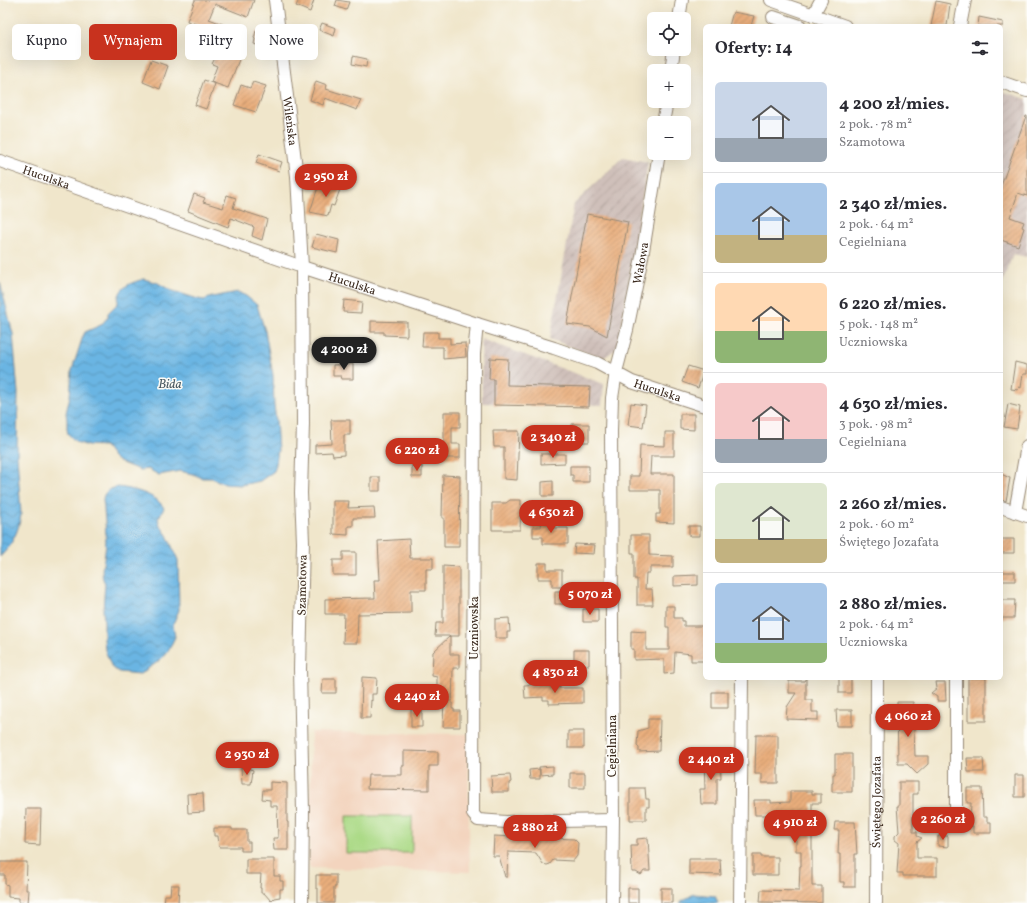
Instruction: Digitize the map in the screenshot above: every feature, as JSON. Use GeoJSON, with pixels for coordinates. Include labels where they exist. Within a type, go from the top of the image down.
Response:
{"type":"FeatureCollection","features":[{"type":"Feature","properties":{"kind":"street","name":"Wileńska"},"geometry":{"type":"LineString","coordinates":[[275,0],[297,176],[302,267]]}},
{"type":"Feature","properties":{"kind":"street"},"geometry":{"type":"LineString","coordinates":[[680,12],[682,0]]}},
{"type":"Feature","properties":{"kind":"street"},"geometry":{"type":"LineString","coordinates":[[813,15],[822,0]]}},
{"type":"Feature","properties":{"kind":"street"},"geometry":{"type":"LineString","coordinates":[[960,24],[965,0]]}},
{"type":"Feature","properties":{"kind":"street"},"geometry":{"type":"LineString","coordinates":[[789,24],[772,21],[774,1],[836,24]]}},
{"type":"Feature","properties":{"kind":"street"},"geometry":{"type":"LineString","coordinates":[[1003,83],[1027,91]]}},
{"type":"Feature","properties":{"kind":"street","name":"Huculska"},"geometry":{"type":"LineString","coordinates":[[0,160],[302,267],[597,363],[632,382],[703,405]]}},
{"type":"Feature","properties":{"kind":"street","name":"Wałowa"},"geometry":{"type":"LineString","coordinates":[[616,372],[627,330],[642,257],[658,160]]}},
{"type":"Feature","properties":{"kind":"street","name":"Szamotowa"},"geometry":{"type":"LineString","coordinates":[[302,267],[301,283],[304,350],[304,424],[301,493],[303,542],[300,669],[303,811],[302,903]]}},
{"type":"Feature","properties":{"kind":"street","name":"Uczniowska"},"geometry":{"type":"LineString","coordinates":[[477,324],[474,354],[473,814],[478,820],[506,822],[613,820]]}},
{"type":"Feature","properties":{"kind":"street","name":"Cegielniana"},"geometry":{"type":"LineString","coordinates":[[612,903],[613,820],[610,431],[612,398],[616,372]]}},
{"type":"Feature","properties":{"kind":"street"},"geometry":{"type":"LineString","coordinates":[[1003,508],[1021,514],[1027,446]]}},
{"type":"Feature","properties":{"kind":"street"},"geometry":{"type":"LineString","coordinates":[[740,903],[742,680]]}},
{"type":"Feature","properties":{"kind":"street","name":"Świętego Jozafata"},"geometry":{"type":"LineString","coordinates":[[876,903],[877,680]]}},
{"type":"Feature","properties":{"kind":"street"},"geometry":{"type":"LineString","coordinates":[[956,680],[956,809]]}},
{"type":"Feature","properties":{"kind":"shaded area"},"geometry":{"type":"Polygon","coordinates":[[[1003,92],[1027,99],[1027,257],[1013,254],[1003,281],[1003,92]]]}},
{"type":"Feature","properties":{"kind":"shaded area"},"geometry":{"type":"Polygon","coordinates":[[[623,157],[648,162],[618,348],[602,359],[550,339],[574,204],[623,157]]]}},
{"type":"Feature","properties":{"kind":"shaded area"},"geometry":{"type":"Polygon","coordinates":[[[481,339],[604,384],[602,405],[482,403],[481,339]]]}},
{"type":"Feature","properties":{"kind":"shaded area"},"geometry":{"type":"Polygon","coordinates":[[[311,732],[468,734],[470,872],[309,868],[311,732]]]}},
{"type":"Feature","properties":{"kind":"green space"},"geometry":{"type":"Polygon","coordinates":[[[346,816],[412,816],[412,853],[346,853],[346,816]]]}},
{"type":"Feature","properties":{"kind":"water","name":"Bida"},"geometry":{"type":"Polygon","coordinates":[[[144,279],[158,283],[170,290],[204,300],[238,292],[246,296],[257,305],[265,331],[273,375],[278,450],[274,471],[260,481],[241,485],[225,484],[212,478],[202,478],[180,471],[159,475],[148,469],[140,470],[119,462],[113,457],[105,446],[85,445],[76,442],[68,434],[66,413],[70,396],[72,370],[83,336],[85,332],[101,325],[108,317],[108,313],[118,303],[120,293],[126,286],[144,279]]]}},
{"type":"Feature","properties":{"kind":"water"},"geometry":{"type":"Polygon","coordinates":[[[0,282],[13,334],[18,393],[17,455],[21,514],[19,526],[14,537],[8,548],[0,557],[0,282]]]}},
{"type":"Feature","properties":{"kind":"water"},"geometry":{"type":"Polygon","coordinates":[[[118,487],[144,493],[156,499],[160,503],[164,508],[158,519],[178,560],[179,610],[173,624],[175,637],[168,651],[159,661],[140,674],[119,672],[112,668],[105,650],[103,611],[105,583],[102,572],[106,547],[106,536],[103,497],[106,492],[118,487]]]}},
{"type":"Feature","properties":{"kind":"water"},"geometry":{"type":"Polygon","coordinates":[[[694,894],[715,896],[718,903],[680,903],[694,894]]]}},
{"type":"Feature","properties":{"kind":"building"},"geometry":{"type":"Polygon","coordinates":[[[195,0],[254,0],[248,17],[215,4],[209,19],[222,24],[196,24],[187,21],[195,0]]]}},
{"type":"Feature","properties":{"kind":"building"},"geometry":{"type":"Polygon","coordinates":[[[299,0],[314,0],[310,12],[296,6],[299,0]]]}},
{"type":"Feature","properties":{"kind":"building"},"geometry":{"type":"Polygon","coordinates":[[[337,0],[349,2],[346,10],[335,6],[337,0]]]}},
{"type":"Feature","properties":{"kind":"building"},"geometry":{"type":"Polygon","coordinates":[[[936,1],[950,4],[947,24],[931,24],[936,1]]]}},
{"type":"Feature","properties":{"kind":"building"},"geometry":{"type":"Polygon","coordinates":[[[733,12],[754,16],[752,24],[730,24],[733,12]]]}},
{"type":"Feature","properties":{"kind":"building"},"geometry":{"type":"Polygon","coordinates":[[[979,17],[1003,22],[1003,24],[978,24],[979,17]]]}},
{"type":"Feature","properties":{"kind":"building"},"geometry":{"type":"Polygon","coordinates":[[[322,23],[336,28],[334,36],[319,30],[322,23]]]}},
{"type":"Feature","properties":{"kind":"building"},"geometry":{"type":"Polygon","coordinates":[[[353,56],[367,59],[366,67],[352,64],[353,56]]]}},
{"type":"Feature","properties":{"kind":"building"},"geometry":{"type":"Polygon","coordinates":[[[151,60],[168,66],[160,89],[143,82],[151,60]]]}},
{"type":"Feature","properties":{"kind":"building"},"geometry":{"type":"Polygon","coordinates":[[[214,60],[239,60],[228,88],[211,82],[217,66],[212,64],[214,60]]]}},
{"type":"Feature","properties":{"kind":"building"},"geometry":{"type":"Polygon","coordinates":[[[204,80],[215,84],[206,109],[195,105],[204,80]]]}},
{"type":"Feature","properties":{"kind":"building"},"geometry":{"type":"Polygon","coordinates":[[[316,81],[327,85],[326,89],[361,100],[357,110],[325,98],[323,105],[310,100],[316,81]]]}},
{"type":"Feature","properties":{"kind":"building"},"geometry":{"type":"Polygon","coordinates":[[[253,82],[266,86],[256,112],[234,105],[241,85],[250,88],[253,82]]]}},
{"type":"Feature","properties":{"kind":"building"},"geometry":{"type":"Polygon","coordinates":[[[1027,116],[1027,196],[1018,193],[1010,217],[1024,222],[1022,227],[1024,228],[1018,246],[1003,241],[1003,180],[1027,116]]]}},
{"type":"Feature","properties":{"kind":"building"},"geometry":{"type":"Polygon","coordinates":[[[259,154],[282,162],[279,171],[256,163],[259,154]]]}},
{"type":"Feature","properties":{"kind":"building"},"geometry":{"type":"Polygon","coordinates":[[[326,179],[342,184],[334,206],[331,205],[328,216],[310,212],[319,184],[324,186],[326,179]]]}},
{"type":"Feature","properties":{"kind":"building"},"geometry":{"type":"Polygon","coordinates":[[[194,194],[205,198],[203,202],[223,208],[227,195],[236,198],[233,208],[267,219],[262,240],[252,236],[254,227],[231,218],[228,227],[188,211],[194,194]]]}},
{"type":"Feature","properties":{"kind":"building"},"geometry":{"type":"Polygon","coordinates":[[[587,214],[628,222],[607,336],[590,327],[567,324],[587,214]]]}},
{"type":"Feature","properties":{"kind":"building"},"geometry":{"type":"Polygon","coordinates":[[[316,234],[339,240],[337,253],[312,247],[316,234]]]}},
{"type":"Feature","properties":{"kind":"building"},"geometry":{"type":"Polygon","coordinates":[[[344,300],[362,302],[361,313],[343,312],[344,300]]]}},
{"type":"Feature","properties":{"kind":"building"},"geometry":{"type":"Polygon","coordinates":[[[371,321],[407,322],[407,336],[384,335],[384,332],[371,332],[371,321]]]}},
{"type":"Feature","properties":{"kind":"building"},"geometry":{"type":"Polygon","coordinates":[[[423,332],[438,332],[438,338],[450,338],[450,344],[465,343],[466,357],[443,359],[443,347],[422,347],[423,332]]]}},
{"type":"Feature","properties":{"kind":"building"},"geometry":{"type":"Polygon","coordinates":[[[490,358],[508,359],[507,385],[590,387],[589,407],[494,405],[494,379],[489,379],[490,358]]]}},
{"type":"Feature","properties":{"kind":"building"},"geometry":{"type":"Polygon","coordinates":[[[1015,362],[1027,365],[1027,374],[1023,374],[1021,388],[1019,387],[1018,390],[1011,389],[1015,362]]]}},
{"type":"Feature","properties":{"kind":"building"},"geometry":{"type":"Polygon","coordinates":[[[353,364],[353,379],[342,379],[341,376],[333,376],[333,365],[353,364]]]}},
{"type":"Feature","properties":{"kind":"building"},"geometry":{"type":"Polygon","coordinates":[[[688,366],[703,371],[698,388],[682,382],[688,366]]]}},
{"type":"Feature","properties":{"kind":"building"},"geometry":{"type":"Polygon","coordinates":[[[631,403],[646,405],[643,427],[628,425],[631,403]]]}},
{"type":"Feature","properties":{"kind":"building"},"geometry":{"type":"Polygon","coordinates":[[[1008,404],[1020,407],[1017,429],[1004,427],[1008,404]]]}},
{"type":"Feature","properties":{"kind":"building"},"geometry":{"type":"Polygon","coordinates":[[[444,412],[460,412],[460,427],[452,427],[452,444],[460,444],[460,458],[444,458],[444,412]]]}},
{"type":"Feature","properties":{"kind":"building"},"geometry":{"type":"Polygon","coordinates":[[[680,414],[694,414],[694,430],[680,429],[680,414]]]}},
{"type":"Feature","properties":{"kind":"building"},"geometry":{"type":"Polygon","coordinates":[[[331,420],[350,420],[350,435],[344,435],[344,455],[333,456],[332,452],[315,453],[315,445],[332,444],[331,420]]]}},
{"type":"Feature","properties":{"kind":"building"},"geometry":{"type":"Polygon","coordinates":[[[572,424],[589,424],[589,442],[573,442],[572,424]]]}},
{"type":"Feature","properties":{"kind":"building"},"geometry":{"type":"Polygon","coordinates":[[[493,431],[519,431],[517,480],[504,479],[504,447],[494,447],[493,431]]]}},
{"type":"Feature","properties":{"kind":"building"},"geometry":{"type":"Polygon","coordinates":[[[665,432],[674,432],[674,456],[651,456],[650,474],[674,474],[674,523],[656,522],[656,514],[660,514],[660,490],[630,490],[630,476],[639,476],[640,445],[665,446],[665,432]]]}},
{"type":"Feature","properties":{"kind":"building"},"geometry":{"type":"Polygon","coordinates":[[[541,454],[565,454],[565,463],[541,464],[541,454]]]}},
{"type":"Feature","properties":{"kind":"building"},"geometry":{"type":"Polygon","coordinates":[[[412,466],[422,466],[422,477],[412,477],[412,466]]]}},
{"type":"Feature","properties":{"kind":"building"},"geometry":{"type":"Polygon","coordinates":[[[570,466],[589,466],[589,482],[573,482],[573,475],[570,475],[570,466]]]}},
{"type":"Feature","properties":{"kind":"building"},"geometry":{"type":"Polygon","coordinates":[[[443,475],[460,476],[459,547],[444,547],[444,518],[442,518],[443,475]]]}},
{"type":"Feature","properties":{"kind":"building"},"geometry":{"type":"Polygon","coordinates":[[[1003,475],[1010,478],[1006,501],[1003,500],[1003,475]]]}},
{"type":"Feature","properties":{"kind":"building"},"geometry":{"type":"Polygon","coordinates":[[[371,477],[380,477],[380,491],[371,491],[371,477]]]}},
{"type":"Feature","properties":{"kind":"building"},"geometry":{"type":"Polygon","coordinates":[[[553,481],[553,496],[542,496],[542,482],[553,481]]]}},
{"type":"Feature","properties":{"kind":"building"},"geometry":{"type":"Polygon","coordinates":[[[510,500],[521,500],[520,530],[492,530],[492,503],[506,503],[510,500]]]}},
{"type":"Feature","properties":{"kind":"building"},"geometry":{"type":"Polygon","coordinates":[[[333,501],[349,501],[348,508],[374,507],[375,518],[353,518],[353,526],[348,526],[348,535],[333,534],[333,501]]]}},
{"type":"Feature","properties":{"kind":"building"},"geometry":{"type":"Polygon","coordinates":[[[542,519],[550,519],[550,528],[568,528],[568,544],[543,544],[543,537],[533,537],[533,527],[541,527],[542,519]]]}},
{"type":"Feature","properties":{"kind":"building"},"geometry":{"type":"Polygon","coordinates":[[[689,526],[700,526],[700,536],[689,536],[689,526]]]}},
{"type":"Feature","properties":{"kind":"building"},"geometry":{"type":"Polygon","coordinates":[[[631,535],[649,535],[649,555],[673,556],[673,567],[650,567],[650,573],[646,573],[645,589],[652,589],[653,605],[637,605],[637,579],[634,579],[634,553],[631,553],[631,535]]]}},
{"type":"Feature","properties":{"kind":"building"},"geometry":{"type":"Polygon","coordinates":[[[409,539],[410,558],[433,558],[433,569],[426,569],[426,590],[411,590],[411,613],[358,614],[357,643],[343,643],[344,614],[325,614],[325,599],[375,598],[374,580],[380,580],[378,541],[409,539]]]}},
{"type":"Feature","properties":{"kind":"building"},"geometry":{"type":"Polygon","coordinates":[[[1003,539],[1014,539],[1014,553],[1003,553],[1003,539]]]}},
{"type":"Feature","properties":{"kind":"building"},"geometry":{"type":"Polygon","coordinates":[[[575,544],[595,545],[594,554],[574,553],[575,544]]]}},
{"type":"Feature","properties":{"kind":"building"},"geometry":{"type":"Polygon","coordinates":[[[343,552],[356,552],[356,575],[333,575],[333,560],[343,560],[343,552]]]}},
{"type":"Feature","properties":{"kind":"building"},"geometry":{"type":"Polygon","coordinates":[[[538,563],[547,563],[547,570],[562,570],[562,587],[552,587],[552,579],[538,579],[538,563]]]}},
{"type":"Feature","properties":{"kind":"building"},"geometry":{"type":"Polygon","coordinates":[[[443,566],[459,567],[459,636],[435,636],[436,623],[443,623],[443,566]]]}},
{"type":"Feature","properties":{"kind":"building"},"geometry":{"type":"Polygon","coordinates":[[[1003,572],[1015,572],[1015,581],[1003,581],[1003,572]]]}},
{"type":"Feature","properties":{"kind":"building"},"geometry":{"type":"Polygon","coordinates":[[[698,575],[698,585],[674,586],[674,576],[698,575]]]}},
{"type":"Feature","properties":{"kind":"building"},"geometry":{"type":"Polygon","coordinates":[[[555,591],[571,591],[572,604],[555,604],[555,591]]]}},
{"type":"Feature","properties":{"kind":"building"},"geometry":{"type":"Polygon","coordinates":[[[1003,600],[1015,600],[1014,618],[1003,618],[1003,600]]]}},
{"type":"Feature","properties":{"kind":"building"},"geometry":{"type":"Polygon","coordinates":[[[666,606],[674,606],[674,618],[682,618],[682,621],[684,621],[684,626],[703,626],[703,661],[691,661],[691,654],[675,652],[674,673],[664,674],[664,659],[634,660],[634,649],[631,649],[631,631],[646,632],[646,650],[669,650],[669,627],[666,627],[666,606]]]}},
{"type":"Feature","properties":{"kind":"building"},"geometry":{"type":"Polygon","coordinates":[[[583,609],[598,609],[598,622],[583,622],[583,609]]]}},
{"type":"Feature","properties":{"kind":"building"},"geometry":{"type":"Polygon","coordinates":[[[509,618],[510,632],[507,632],[507,638],[495,638],[495,619],[509,618]]]}},
{"type":"Feature","properties":{"kind":"building"},"geometry":{"type":"Polygon","coordinates":[[[450,636],[450,654],[459,654],[459,668],[453,668],[452,709],[454,709],[454,711],[460,711],[460,727],[443,727],[444,696],[437,696],[437,677],[432,676],[433,652],[450,636]]]}},
{"type":"Feature","properties":{"kind":"building"},"geometry":{"type":"Polygon","coordinates":[[[574,650],[589,650],[589,665],[574,665],[574,650]]]}},
{"type":"Feature","properties":{"kind":"building"},"geometry":{"type":"Polygon","coordinates":[[[362,677],[377,678],[376,694],[372,694],[370,718],[361,718],[362,677]]]}},
{"type":"Feature","properties":{"kind":"building"},"geometry":{"type":"Polygon","coordinates":[[[323,679],[336,679],[336,693],[322,693],[323,679]]]}},
{"type":"Feature","properties":{"kind":"building"},"geometry":{"type":"Polygon","coordinates":[[[806,680],[806,700],[812,700],[812,712],[818,712],[818,720],[786,719],[787,707],[796,693],[789,693],[789,681],[806,680]]]}},
{"type":"Feature","properties":{"kind":"building"},"geometry":{"type":"Polygon","coordinates":[[[839,680],[851,680],[851,693],[839,693],[839,680]]]}},
{"type":"Feature","properties":{"kind":"building"},"geometry":{"type":"Polygon","coordinates":[[[968,680],[986,680],[986,721],[968,721],[968,680]]]}},
{"type":"Feature","properties":{"kind":"building"},"geometry":{"type":"Polygon","coordinates":[[[936,682],[945,682],[946,701],[937,701],[937,697],[931,693],[937,688],[936,682]]]}},
{"type":"Feature","properties":{"kind":"building"},"geometry":{"type":"Polygon","coordinates":[[[559,683],[559,688],[583,688],[583,703],[549,704],[549,700],[543,700],[543,697],[525,698],[524,685],[559,683]]]}},
{"type":"Feature","properties":{"kind":"building"},"geometry":{"type":"Polygon","coordinates":[[[399,692],[411,693],[411,703],[399,702],[399,692]]]}},
{"type":"Feature","properties":{"kind":"building"},"geometry":{"type":"Polygon","coordinates":[[[712,692],[728,692],[728,708],[712,708],[712,692]]]}},
{"type":"Feature","properties":{"kind":"building"},"geometry":{"type":"Polygon","coordinates":[[[897,702],[913,702],[915,756],[928,756],[928,764],[917,774],[907,764],[898,764],[897,702]]]}},
{"type":"Feature","properties":{"kind":"building"},"geometry":{"type":"Polygon","coordinates":[[[422,708],[422,727],[411,727],[411,709],[422,708]]]}},
{"type":"Feature","properties":{"kind":"building"},"geometry":{"type":"Polygon","coordinates":[[[836,710],[852,710],[852,726],[837,726],[836,710]]]}},
{"type":"Feature","properties":{"kind":"building"},"geometry":{"type":"Polygon","coordinates":[[[648,719],[660,719],[659,751],[639,752],[639,748],[637,746],[638,731],[648,728],[648,719]]]}},
{"type":"Feature","properties":{"kind":"building"},"geometry":{"type":"Polygon","coordinates":[[[568,731],[584,731],[584,748],[568,748],[568,731]]]}},
{"type":"Feature","properties":{"kind":"building"},"geometry":{"type":"Polygon","coordinates":[[[756,735],[778,735],[778,783],[762,783],[762,774],[755,774],[756,735]]]}},
{"type":"Feature","properties":{"kind":"building"},"geometry":{"type":"Polygon","coordinates":[[[404,751],[438,752],[438,766],[429,766],[429,790],[367,789],[368,775],[402,775],[402,766],[404,766],[404,751]]]}},
{"type":"Feature","properties":{"kind":"building"},"geometry":{"type":"Polygon","coordinates":[[[835,754],[852,754],[852,792],[832,792],[833,774],[835,774],[835,754]]]}},
{"type":"Feature","properties":{"kind":"building"},"geometry":{"type":"Polygon","coordinates":[[[704,758],[720,758],[721,778],[717,778],[717,804],[701,804],[700,789],[705,789],[704,758]]]}},
{"type":"Feature","properties":{"kind":"building"},"geometry":{"type":"Polygon","coordinates":[[[967,758],[983,758],[984,772],[968,772],[967,758]]]}},
{"type":"Feature","properties":{"kind":"building"},"geometry":{"type":"Polygon","coordinates":[[[241,766],[253,770],[251,784],[242,784],[241,766]]]}},
{"type":"Feature","properties":{"kind":"building"},"geometry":{"type":"Polygon","coordinates":[[[553,766],[553,774],[540,775],[539,767],[553,766]]]}},
{"type":"Feature","properties":{"kind":"building"},"geometry":{"type":"Polygon","coordinates":[[[540,769],[540,779],[530,779],[529,770],[540,769]]]}},
{"type":"Feature","properties":{"kind":"building"},"geometry":{"type":"Polygon","coordinates":[[[570,773],[585,773],[585,788],[570,788],[570,773]]]}},
{"type":"Feature","properties":{"kind":"building"},"geometry":{"type":"Polygon","coordinates":[[[510,775],[511,782],[509,783],[509,792],[492,792],[491,776],[510,775]]]}},
{"type":"Feature","properties":{"kind":"building"},"geometry":{"type":"Polygon","coordinates":[[[1015,775],[1024,775],[1024,797],[1015,797],[1015,775]]]}},
{"type":"Feature","properties":{"kind":"building"},"geometry":{"type":"Polygon","coordinates":[[[270,782],[287,783],[288,850],[274,850],[273,838],[278,838],[277,806],[270,806],[270,800],[262,799],[263,790],[270,790],[270,782]]]}},
{"type":"Feature","properties":{"kind":"building"},"geometry":{"type":"Polygon","coordinates":[[[899,782],[918,782],[918,794],[913,794],[913,832],[917,832],[917,836],[922,838],[917,842],[917,858],[937,858],[937,876],[903,876],[903,873],[897,873],[899,843],[895,840],[895,836],[899,832],[897,806],[899,806],[899,782]]]}},
{"type":"Feature","properties":{"kind":"building"},"geometry":{"type":"Polygon","coordinates":[[[630,788],[645,788],[646,799],[649,799],[649,807],[646,807],[646,820],[630,820],[630,788]]]}},
{"type":"Feature","properties":{"kind":"building"},"geometry":{"type":"Polygon","coordinates":[[[967,788],[982,788],[983,817],[987,817],[987,822],[991,822],[991,833],[973,833],[973,826],[970,826],[971,803],[967,803],[967,788]]]}},
{"type":"Feature","properties":{"kind":"building"},"geometry":{"type":"Polygon","coordinates":[[[790,791],[812,791],[812,794],[821,794],[821,803],[812,803],[812,886],[822,886],[822,903],[760,902],[761,890],[799,891],[801,851],[796,851],[796,828],[778,829],[778,815],[755,815],[754,800],[771,800],[771,803],[790,802],[790,791]]]}},
{"type":"Feature","properties":{"kind":"building"},"geometry":{"type":"Polygon","coordinates":[[[203,793],[204,812],[188,813],[187,794],[203,793]]]}},
{"type":"Feature","properties":{"kind":"building"},"geometry":{"type":"Polygon","coordinates":[[[26,809],[41,809],[40,845],[25,844],[26,809]]]}},
{"type":"Feature","properties":{"kind":"building"},"geometry":{"type":"Polygon","coordinates":[[[835,822],[855,822],[857,854],[855,854],[855,887],[844,887],[844,882],[840,882],[840,854],[838,854],[839,830],[834,830],[835,822]]]}},
{"type":"Feature","properties":{"kind":"building"},"geometry":{"type":"Polygon","coordinates":[[[214,828],[247,830],[247,842],[250,842],[250,851],[241,851],[241,847],[219,847],[218,836],[214,836],[214,828]]]}},
{"type":"Feature","properties":{"kind":"building"},"geometry":{"type":"Polygon","coordinates":[[[547,833],[548,838],[574,839],[578,843],[577,856],[573,861],[553,860],[547,865],[543,864],[536,853],[508,852],[507,877],[505,877],[499,856],[493,856],[494,836],[513,837],[513,834],[521,834],[521,837],[540,838],[547,833]]]}},
{"type":"Feature","properties":{"kind":"building"},"geometry":{"type":"Polygon","coordinates":[[[938,836],[948,836],[948,847],[938,846],[938,836]]]}},
{"type":"Feature","properties":{"kind":"building"},"geometry":{"type":"Polygon","coordinates":[[[648,838],[650,871],[644,871],[641,875],[636,872],[632,872],[631,845],[637,845],[637,839],[648,838]]]}},
{"type":"Feature","properties":{"kind":"building"},"geometry":{"type":"Polygon","coordinates":[[[753,855],[761,855],[761,857],[778,857],[778,875],[753,875],[753,855]]]}},
{"type":"Feature","properties":{"kind":"building"},"geometry":{"type":"Polygon","coordinates":[[[246,859],[274,859],[274,876],[280,876],[280,881],[283,881],[283,889],[280,889],[280,897],[274,898],[271,901],[264,893],[261,893],[261,874],[246,874],[246,859]]]}},
{"type":"Feature","properties":{"kind":"building"},"geometry":{"type":"Polygon","coordinates":[[[689,859],[720,859],[721,875],[689,874],[689,859]]]}},
{"type":"Feature","properties":{"kind":"building"},"geometry":{"type":"Polygon","coordinates":[[[0,862],[27,862],[26,890],[29,890],[28,903],[19,903],[19,898],[8,897],[8,885],[5,884],[5,875],[0,875],[0,862]]]}},
{"type":"Feature","properties":{"kind":"building"},"geometry":{"type":"Polygon","coordinates":[[[316,875],[336,875],[334,903],[318,903],[316,875]]]}},
{"type":"Feature","properties":{"kind":"building"},"geometry":{"type":"Polygon","coordinates":[[[171,885],[179,885],[178,903],[164,903],[165,895],[170,895],[171,885]]]}},
{"type":"Feature","properties":{"kind":"building"},"geometry":{"type":"Polygon","coordinates":[[[628,888],[638,888],[638,903],[628,903],[628,888]]]}},
{"type":"Feature","properties":{"kind":"building"},"geometry":{"type":"Polygon","coordinates":[[[661,888],[672,888],[672,903],[661,903],[661,888]]]}}]}
